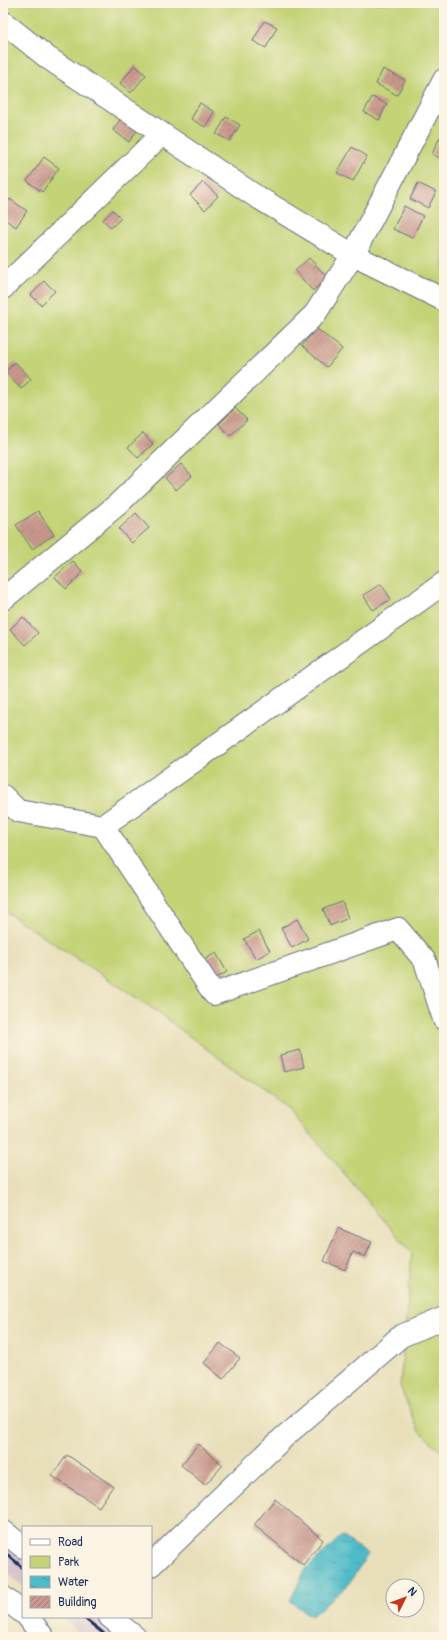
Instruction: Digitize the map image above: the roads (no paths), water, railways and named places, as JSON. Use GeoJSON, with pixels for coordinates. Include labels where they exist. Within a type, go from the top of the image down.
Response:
{"type":"FeatureCollection","features":[{"type":"Feature","properties":{"kind":"street"},"geometry":{"type":"LineString","coordinates":[[3,22],[48,58],[254,195],[353,255],[444,300]]}},
{"type":"Feature","properties":{"kind":"street"},"geometry":{"type":"LineString","coordinates":[[3,599],[117,505],[315,314],[353,255],[444,80]]}},
{"type":"Feature","properties":{"kind":"street"},"geometry":{"type":"LineString","coordinates":[[3,288],[162,134]]}},
{"type":"Feature","properties":{"kind":"street"},"geometry":{"type":"LineString","coordinates":[[3,796],[18,811],[103,826],[444,582]]}},
{"type":"Feature","properties":{"kind":"street"},"geometry":{"type":"LineString","coordinates":[[103,826],[214,994],[398,929],[425,961],[444,1019]]}},
{"type":"Feature","properties":{"kind":"street"},"geometry":{"type":"LineString","coordinates":[[152,1563],[284,1437],[401,1336],[444,1318]]}},
{"type":"Feature","properties":{"kind":"street"},"geometry":{"type":"LineString","coordinates":[[3,1531],[22,1546]]}},
{"type":"Feature","properties":{"kind":"street"},"geometry":{"type":"LineString","coordinates":[[3,1597],[22,1612]]}},
{"type":"Feature","properties":{"kind":"street"},"geometry":{"type":"LineString","coordinates":[[29,1618],[43,1637]]}},
{"type":"Feature","properties":{"kind":"street"},"geometry":{"type":"LineString","coordinates":[[111,1618],[135,1637]]}},
{"type":"Feature","properties":{"kind":"water"},"geometry":{"type":"Polygon","coordinates":[[[342,1536],[368,1554],[347,1586],[311,1616],[290,1601],[305,1570],[342,1536]]]}},
{"type":"Feature","properties":{"kind":"railway"},"geometry":{"type":"LineString","coordinates":[[3,1551],[22,1567]]}},
{"type":"Feature","properties":{"kind":"railway"},"geometry":{"type":"LineString","coordinates":[[84,1618],[108,1637]]}}]}
